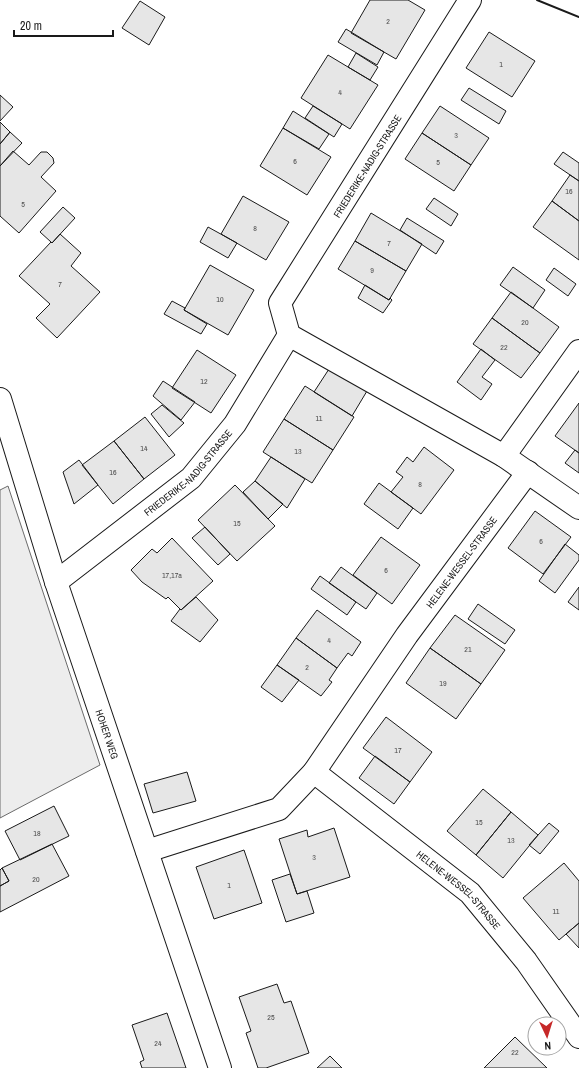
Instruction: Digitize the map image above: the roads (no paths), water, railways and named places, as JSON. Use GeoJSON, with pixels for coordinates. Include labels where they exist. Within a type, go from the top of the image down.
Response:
{"type":"FeatureCollection","features":[{"type":"Feature","properties":{"kind":"street","name":"FRIEDERIKE-NADIG-STRASSE"},"geometry":{"type":"LineString","coordinates":[[56,582],[191,478],[235,424],[288,335],[280,304],[470,0]]}},
{"type":"Feature","properties":{"kind":"street"},"geometry":{"type":"LineString","coordinates":[[288,335],[504,456],[579,508]]}},
{"type":"Feature","properties":{"kind":"street"},"geometry":{"type":"LineString","coordinates":[[504,456],[579,351]]}},
{"type":"Feature","properties":{"kind":"street","name":"HOHER WEG"},"geometry":{"type":"LineString","coordinates":[[0,399],[56,582],[220,1068]]}},
{"type":"Feature","properties":{"kind":"street","name":"HELENE-WESSEL-STRASSE"},"geometry":{"type":"LineString","coordinates":[[147,851],[279,809],[314,772],[407,635],[528,472]]}},
{"type":"Feature","properties":{"kind":"street","name":"HELENE-WESSEL-STRASSE"},"geometry":{"type":"LineString","coordinates":[[314,772],[470,893],[526,961],[578,1036]]}}]}
